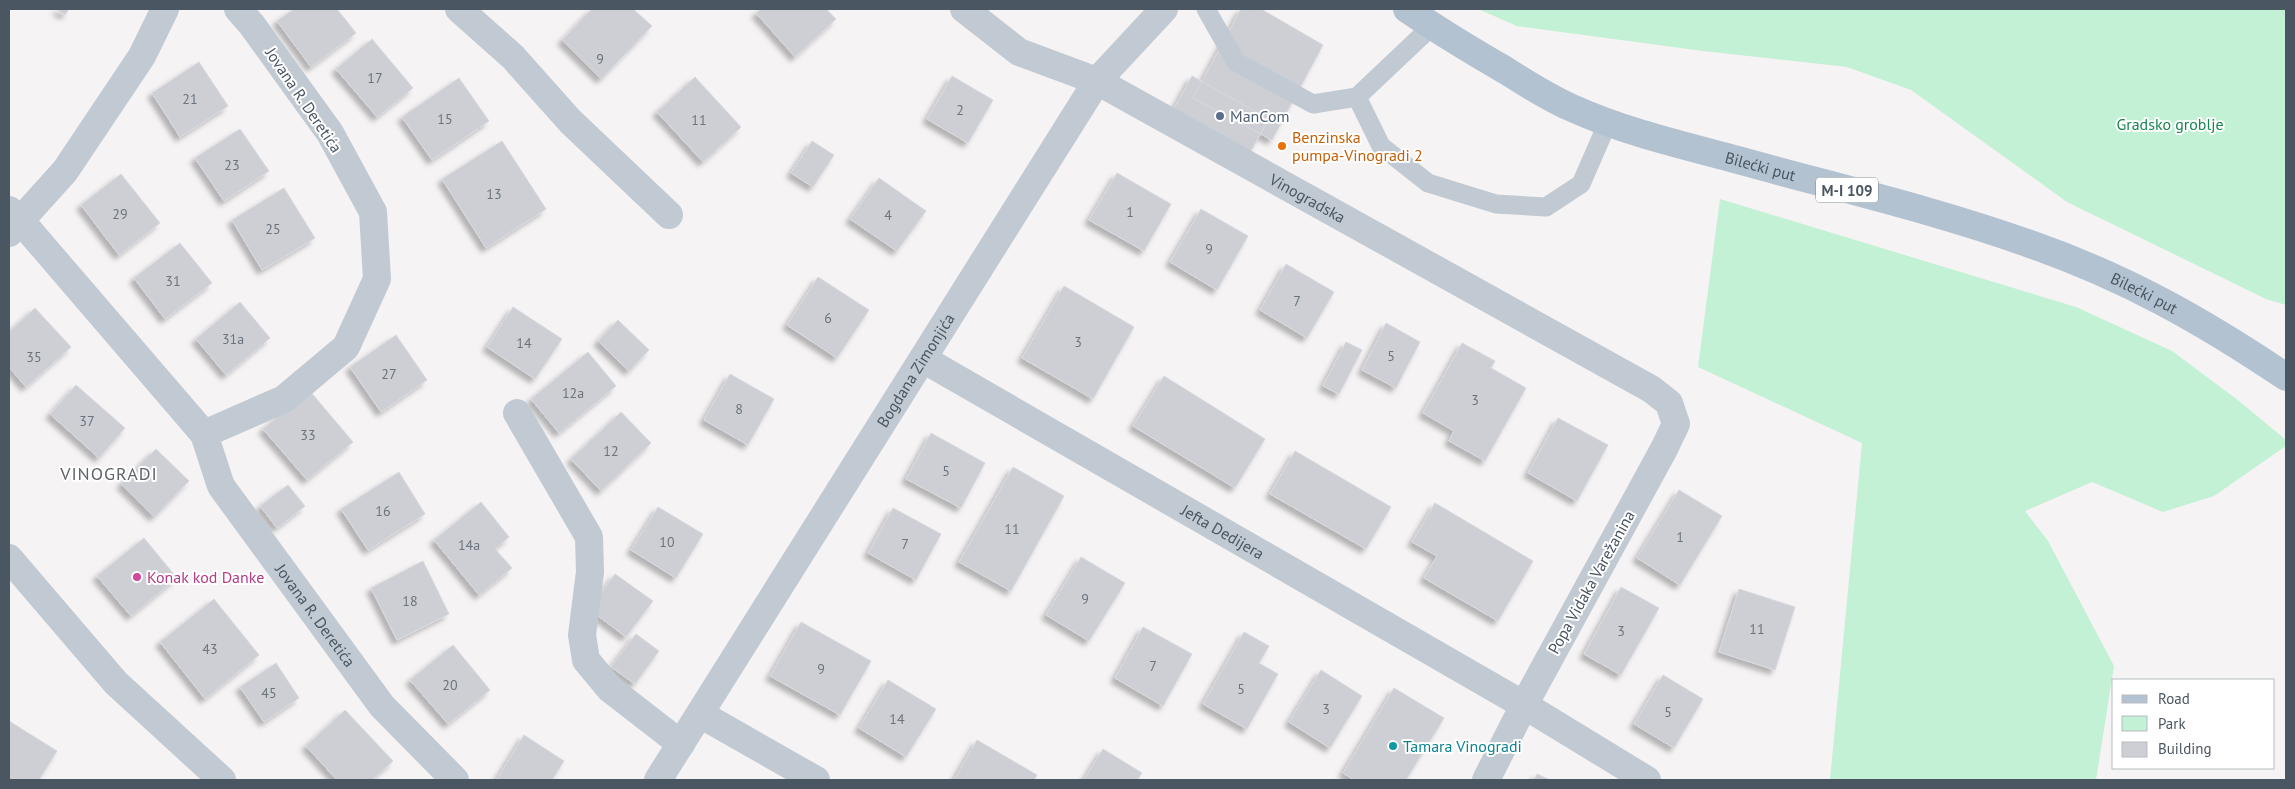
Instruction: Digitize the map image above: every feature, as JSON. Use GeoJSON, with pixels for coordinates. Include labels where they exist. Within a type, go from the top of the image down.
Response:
{"type":"FeatureCollection","features":[{"type":"Feature","properties":{"kind":"main road","name":"Bilećki put"},"geometry":{"type":"LineString","coordinates":[[1407,9],[1538,91],[1571,108],[1671,142],[1930,213],[2030,244],[2109,274],[2154,296],[2228,338],[2286,377]]}},
{"type":"Feature","properties":{"kind":"street","name":"Jovana R. Deretića"},"geometry":{"type":"LineString","coordinates":[[166,9],[142,56],[65,171],[13,221],[204,434],[221,486],[382,706],[455,780]]}},
{"type":"Feature","properties":{"kind":"street","name":"Jovana R. Deretića"},"geometry":{"type":"LineString","coordinates":[[204,434],[284,399],[346,347],[377,279],[374,212],[330,133],[252,25],[238,9]]}},
{"type":"Feature","properties":{"kind":"street"},"geometry":{"type":"LineString","coordinates":[[459,9],[513,57],[570,121],[670,215]]}},
{"type":"Feature","properties":{"kind":"street","name":"Vinogradska"},"geometry":{"type":"LineString","coordinates":[[964,9],[1019,52],[1098,81],[1651,389]]}},
{"type":"Feature","properties":{"kind":"street","name":"Bogdana Zimonjića"},"geometry":{"type":"LineString","coordinates":[[658,780],[1098,81],[1164,9]]}},
{"type":"Feature","properties":{"kind":"street","name":"Jefta Dedijera"},"geometry":{"type":"LineString","coordinates":[[923,359],[1524,705],[1647,780]]}},
{"type":"Feature","properties":{"kind":"street","name":"Popa Vidaka Varežanina"},"geometry":{"type":"LineString","coordinates":[[1486,780],[1524,705],[1676,424],[1669,403],[1651,389]]}},
{"type":"Feature","properties":{"kind":"street"},"geometry":{"type":"LineString","coordinates":[[517,414],[589,536],[590,572],[582,635],[586,660],[610,689],[682,744]]}},
{"type":"Feature","properties":{"kind":"street"},"geometry":{"type":"LineString","coordinates":[[9,558],[116,683],[213,778]]}},
{"type":"Feature","properties":{"kind":"street"},"geometry":{"type":"LineString","coordinates":[[700,714],[816,780]]}},
{"type":"Feature","properties":{"kind":"lane"},"geometry":{"type":"LineString","coordinates":[[1206,9],[1236,62],[1314,104],[1357,97],[1432,26]]}},
{"type":"Feature","properties":{"kind":"lane"},"geometry":{"type":"LineString","coordinates":[[1357,97],[1381,146],[1428,183],[1496,204],[1546,207],[1581,184],[1608,122]]}},
{"type":"Feature","properties":{"kind":"green space","name":"Gradsko groblje"},"geometry":{"type":"Polygon","coordinates":[[[1478,9],[2286,9],[2286,305],[2266,299],[2067,202],[1911,90],[1847,67],[1703,51],[1517,26],[1478,9]]]}},
{"type":"Feature","properties":{"kind":"green space"},"geometry":{"type":"Polygon","coordinates":[[[1720,199],[2076,307],[2172,351],[2239,401],[2286,440],[2286,446],[2214,496],[2163,512],[2092,482],[2025,511],[2048,541],[2114,666],[2096,780],[1830,780],[1862,443],[1698,367],[1720,199]]]}},
{"type":"Feature","properties":{"kind":"building"},"geometry":{"type":"Polygon","coordinates":[[[56,9],[69,9],[65,15],[56,9]]]}},
{"type":"Feature","properties":{"kind":"building"},"geometry":{"type":"Polygon","coordinates":[[[294,9],[337,9],[356,33],[311,67],[277,21],[294,9]]]}},
{"type":"Feature","properties":{"kind":"building"},"geometry":{"type":"Polygon","coordinates":[[[592,9],[633,9],[652,26],[601,79],[562,40],[592,9]]]}},
{"type":"Feature","properties":{"kind":"building"},"geometry":{"type":"Polygon","coordinates":[[[761,9],[826,9],[836,19],[795,57],[756,13],[761,9]]]}},
{"type":"Feature","properties":{"kind":"building"},"geometry":{"type":"Polygon","coordinates":[[[1241,9],[1261,9],[1323,45],[1272,140],[1193,98],[1241,9]]]}},
{"type":"Feature","properties":{"kind":"building"},"geometry":{"type":"Polygon","coordinates":[[[372,39],[413,88],[377,117],[336,69],[372,39]]]}},
{"type":"Feature","properties":{"kind":"building"},"geometry":{"type":"Polygon","coordinates":[[[199,62],[228,106],[180,137],[152,93],[199,62]]]}},
{"type":"Feature","properties":{"kind":"building"},"geometry":{"type":"Polygon","coordinates":[[[952,76],[993,100],[968,143],[927,119],[952,76]]]}},
{"type":"Feature","properties":{"kind":"building","name":"ManCom"},"geometry":{"type":"Polygon","coordinates":[[[1192,76],[1269,119],[1248,156],[1171,114],[1192,76]]]}},
{"type":"Feature","properties":{"kind":"building"},"geometry":{"type":"Polygon","coordinates":[[[695,77],[741,127],[703,162],[657,112],[695,77]]]}},
{"type":"Feature","properties":{"kind":"building"},"geometry":{"type":"Polygon","coordinates":[[[459,78],[489,121],[432,160],[402,117],[459,78]]]}},
{"type":"Feature","properties":{"kind":"building"},"geometry":{"type":"Polygon","coordinates":[[[240,129],[269,171],[224,201],[195,158],[240,129]]]}},
{"type":"Feature","properties":{"kind":"building"},"geometry":{"type":"Polygon","coordinates":[[[502,141],[546,209],[486,248],[442,179],[502,141]]]}},
{"type":"Feature","properties":{"kind":"building"},"geometry":{"type":"Polygon","coordinates":[[[812,141],[834,155],[813,187],[791,173],[812,141]]]}},
{"type":"Feature","properties":{"kind":"building"},"geometry":{"type":"Polygon","coordinates":[[[1117,173],[1171,204],[1144,251],[1089,220],[1117,173]]]}},
{"type":"Feature","properties":{"kind":"building"},"geometry":{"type":"Polygon","coordinates":[[[121,174],[160,223],[119,255],[81,205],[121,174]]]}},
{"type":"Feature","properties":{"kind":"building"},"geometry":{"type":"Polygon","coordinates":[[[879,178],[926,211],[897,251],[850,219],[879,178]]]}},
{"type":"Feature","properties":{"kind":"building"},"geometry":{"type":"Polygon","coordinates":[[[284,188],[315,238],[262,270],[232,220],[284,188]]]}},
{"type":"Feature","properties":{"kind":"building"},"geometry":{"type":"Polygon","coordinates":[[[1201,209],[1248,236],[1217,290],[1170,262],[1201,209]]]}},
{"type":"Feature","properties":{"kind":"building"},"geometry":{"type":"Polygon","coordinates":[[[180,243],[212,283],[165,319],[134,278],[180,243]]]}},
{"type":"Feature","properties":{"kind":"building"},"geometry":{"type":"Polygon","coordinates":[[[1286,264],[1334,292],[1307,338],[1260,310],[1286,264]]]}},
{"type":"Feature","properties":{"kind":"building"},"geometry":{"type":"Polygon","coordinates":[[[818,277],[869,310],[837,358],[787,325],[818,277]]]}},
{"type":"Feature","properties":{"kind":"building"},"geometry":{"type":"Polygon","coordinates":[[[1064,286],[1134,327],[1093,399],[1022,358],[1064,286]]]}},
{"type":"Feature","properties":{"kind":"building"},"geometry":{"type":"Polygon","coordinates":[[[240,302],[270,338],[226,375],[196,339],[240,302]]]}},
{"type":"Feature","properties":{"kind":"building"},"geometry":{"type":"Polygon","coordinates":[[[513,307],[562,339],[535,379],[487,347],[513,307]]]}},
{"type":"Feature","properties":{"kind":"building"},"geometry":{"type":"Polygon","coordinates":[[[35,308],[71,347],[26,387],[9,367],[9,332],[35,308]]]}},
{"type":"Feature","properties":{"kind":"building"},"geometry":{"type":"Polygon","coordinates":[[[618,320],[649,350],[629,371],[598,341],[618,320]]]}},
{"type":"Feature","properties":{"kind":"building"},"geometry":{"type":"Polygon","coordinates":[[[1386,323],[1420,342],[1396,388],[1362,370],[1386,323]]]}},
{"type":"Feature","properties":{"kind":"building"},"geometry":{"type":"Polygon","coordinates":[[[396,335],[427,380],[381,412],[350,367],[396,335]]]}},
{"type":"Feature","properties":{"kind":"building"},"geometry":{"type":"Polygon","coordinates":[[[1346,342],[1362,350],[1339,394],[1323,386],[1346,342]]]}},
{"type":"Feature","properties":{"kind":"building"},"geometry":{"type":"Polygon","coordinates":[[[1462,343],[1495,361],[1491,368],[1526,388],[1485,461],[1449,441],[1454,431],[1423,413],[1462,343]]]}},
{"type":"Feature","properties":{"kind":"building"},"geometry":{"type":"Polygon","coordinates":[[[588,352],[616,386],[559,433],[531,399],[588,352]]]}},
{"type":"Feature","properties":{"kind":"building"},"geometry":{"type":"Polygon","coordinates":[[[730,374],[774,399],[748,445],[704,420],[730,374]]]}},
{"type":"Feature","properties":{"kind":"building"},"geometry":{"type":"Polygon","coordinates":[[[1164,376],[1265,439],[1235,488],[1133,426],[1164,376]]]}},
{"type":"Feature","properties":{"kind":"building"},"geometry":{"type":"Polygon","coordinates":[[[76,385],[125,428],[99,458],[50,414],[76,385]]]}},
{"type":"Feature","properties":{"kind":"building"},"geometry":{"type":"Polygon","coordinates":[[[309,390],[353,442],[307,480],[263,429],[309,390]]]}},
{"type":"Feature","properties":{"kind":"building"},"geometry":{"type":"Polygon","coordinates":[[[621,412],[651,443],[601,491],[571,459],[621,412]]]}},
{"type":"Feature","properties":{"kind":"building"},"geometry":{"type":"Polygon","coordinates":[[[1558,418],[1608,445],[1577,501],[1528,473],[1558,418]]]}},
{"type":"Feature","properties":{"kind":"building"},"geometry":{"type":"Polygon","coordinates":[[[931,433],[985,463],[961,508],[906,479],[931,433]]]}},
{"type":"Feature","properties":{"kind":"building"},"geometry":{"type":"Polygon","coordinates":[[[156,449],[189,481],[154,517],[121,484],[156,449]]]}},
{"type":"Feature","properties":{"kind":"building"},"geometry":{"type":"Polygon","coordinates":[[[1295,451],[1391,507],[1366,549],[1270,494],[1295,451]]]}},
{"type":"Feature","properties":{"kind":"building"},"geometry":{"type":"Polygon","coordinates":[[[1013,467],[1064,496],[1011,591],[959,562],[1013,467]]]}},
{"type":"Feature","properties":{"kind":"building"},"geometry":{"type":"Polygon","coordinates":[[[399,472],[425,514],[368,550],[341,509],[399,472]]]}},
{"type":"Feature","properties":{"kind":"building"},"geometry":{"type":"Polygon","coordinates":[[[288,485],[305,506],[277,528],[260,506],[288,485]]]}},
{"type":"Feature","properties":{"kind":"building"},"geometry":{"type":"Polygon","coordinates":[[[1679,490],[1722,516],[1680,585],[1637,558],[1679,490]]]}},
{"type":"Feature","properties":{"kind":"building"},"geometry":{"type":"Polygon","coordinates":[[[481,502],[509,537],[495,549],[512,568],[479,595],[434,540],[481,502]]]}},
{"type":"Feature","properties":{"kind":"building"},"geometry":{"type":"Polygon","coordinates":[[[1435,503],[1533,561],[1498,621],[1424,578],[1437,556],[1412,542],[1435,503]]]}},
{"type":"Feature","properties":{"kind":"building"},"geometry":{"type":"Polygon","coordinates":[[[658,507],[703,534],[676,578],[631,550],[658,507]]]}},
{"type":"Feature","properties":{"kind":"building"},"geometry":{"type":"Polygon","coordinates":[[[893,508],[941,534],[916,580],[868,553],[893,508]]]}},
{"type":"Feature","properties":{"kind":"building","name":"Konak kod Danke"},"geometry":{"type":"Polygon","coordinates":[[[144,538],[177,578],[131,616],[97,576],[144,538]]]}},
{"type":"Feature","properties":{"kind":"building"},"geometry":{"type":"Polygon","coordinates":[[[1081,557],[1125,583],[1089,641],[1046,615],[1081,557]]]}},
{"type":"Feature","properties":{"kind":"building"},"geometry":{"type":"Polygon","coordinates":[[[423,561],[449,614],[397,640],[371,588],[423,561]]]}},
{"type":"Feature","properties":{"kind":"building"},"geometry":{"type":"Polygon","coordinates":[[[615,574],[653,601],[626,637],[589,609],[615,574]]]}},
{"type":"Feature","properties":{"kind":"building"},"geometry":{"type":"Polygon","coordinates":[[[1621,587],[1659,608],[1621,675],[1584,654],[1621,587]]]}},
{"type":"Feature","properties":{"kind":"building"},"geometry":{"type":"Polygon","coordinates":[[[1739,589],[1795,607],[1775,670],[1719,652],[1739,589]]]}},
{"type":"Feature","properties":{"kind":"building"},"geometry":{"type":"Polygon","coordinates":[[[214,599],[259,655],[205,699],[160,642],[214,599]]]}},
{"type":"Feature","properties":{"kind":"building"},"geometry":{"type":"Polygon","coordinates":[[[801,622],[871,661],[840,715],[770,676],[801,622]]]}},
{"type":"Feature","properties":{"kind":"building"},"geometry":{"type":"Polygon","coordinates":[[[1143,627],[1192,654],[1163,706],[1115,678],[1143,627]]]}},
{"type":"Feature","properties":{"kind":"building"},"geometry":{"type":"Polygon","coordinates":[[[1244,632],[1269,646],[1259,663],[1278,674],[1247,729],[1203,704],[1244,632]]]}},
{"type":"Feature","properties":{"kind":"building"},"geometry":{"type":"Polygon","coordinates":[[[636,634],[659,651],[635,684],[611,667],[636,634]]]}},
{"type":"Feature","properties":{"kind":"building"},"geometry":{"type":"Polygon","coordinates":[[[453,645],[490,690],[448,724],[410,680],[453,645]]]}},
{"type":"Feature","properties":{"kind":"building"},"geometry":{"type":"Polygon","coordinates":[[[276,663],[299,698],[264,722],[240,687],[276,663]]]}},
{"type":"Feature","properties":{"kind":"building"},"geometry":{"type":"Polygon","coordinates":[[[1321,670],[1362,696],[1330,748],[1289,722],[1321,670]]]}},
{"type":"Feature","properties":{"kind":"building"},"geometry":{"type":"Polygon","coordinates":[[[1663,675],[1703,699],[1674,748],[1634,724],[1663,675]]]}},
{"type":"Feature","properties":{"kind":"building"},"geometry":{"type":"Polygon","coordinates":[[[888,680],[936,709],[906,757],[859,728],[888,680]]]}},
{"type":"Feature","properties":{"kind":"building","name":"Tamara Vinogradi"},"geometry":{"type":"Polygon","coordinates":[[[1394,688],[1444,718],[1406,780],[1354,780],[1343,773],[1394,688]]]}},
{"type":"Feature","properties":{"kind":"building"},"geometry":{"type":"Polygon","coordinates":[[[345,710],[393,761],[372,780],[337,780],[306,746],[345,710]]]}},
{"type":"Feature","properties":{"kind":"building"},"geometry":{"type":"Polygon","coordinates":[[[9,721],[57,751],[39,780],[9,780],[9,721]]]}},
{"type":"Feature","properties":{"kind":"building"},"geometry":{"type":"Polygon","coordinates":[[[524,735],[564,761],[552,780],[497,779],[524,735]]]}},
{"type":"Feature","properties":{"kind":"building"},"geometry":{"type":"Polygon","coordinates":[[[977,740],[1037,775],[1034,780],[954,780],[977,740]]]}},
{"type":"Feature","properties":{"kind":"building"},"geometry":{"type":"Polygon","coordinates":[[[1103,749],[1142,773],[1137,780],[1084,780],[1103,749]]]}},
{"type":"Feature","properties":{"kind":"building"},"geometry":{"type":"Polygon","coordinates":[[[1537,774],[1550,780],[1534,780],[1537,774]]]}},
{"type":"Feature","properties":{"kind":"place","name":"ManCom"},"geometry":{"type":"Point","coordinates":[1220,116]}},
{"type":"Feature","properties":{"kind":"place","name":"Benzinska pumpa-Vinogradi 2"},"geometry":{"type":"Point","coordinates":[1282,146]}},
{"type":"Feature","properties":{"kind":"place","name":"Konak kod Danke"},"geometry":{"type":"Point","coordinates":[137,577]}},
{"type":"Feature","properties":{"kind":"place","name":"Tamara Vinogradi"},"geometry":{"type":"Point","coordinates":[1393,746]}},
{"type":"Feature","properties":{"kind":"district","name":"VINOGRADI"},"geometry":{"type":"Point","coordinates":[109,473]}}]}
